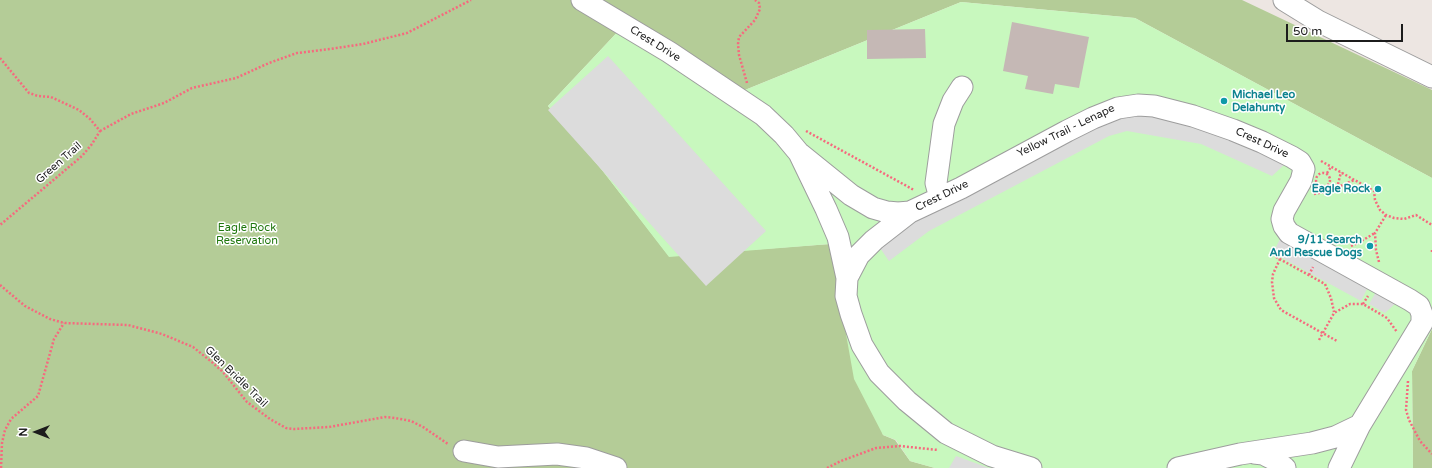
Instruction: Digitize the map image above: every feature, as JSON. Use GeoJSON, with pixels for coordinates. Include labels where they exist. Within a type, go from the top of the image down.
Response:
{"type":"FeatureCollection","features":[{"type":"Feature","properties":{"kind":"street","name":"Crest Drive"},"geometry":{"type":"LineString","coordinates":[[582,0],[669,52],[764,115],[799,153],[850,194],[873,208],[898,214],[910,212]]}},
{"type":"Feature","properties":{"kind":"street"},"geometry":{"type":"LineString","coordinates":[[1284,0],[1318,21],[1432,78]]}},
{"type":"Feature","properties":{"kind":"street"},"geometry":{"type":"LineString","coordinates":[[940,198],[936,183],[944,124],[953,101],[962,87]]}},
{"type":"Feature","properties":{"kind":"street","name":"Crest Drive"},"geometry":{"type":"LineString","coordinates":[[847,278],[859,255],[874,240],[910,212],[1014,160],[1067,130],[1118,108],[1138,105],[1154,106],[1193,116],[1233,130],[1262,142],[1300,162],[1304,169],[1301,182],[1284,212],[1282,219],[1284,226],[1289,233],[1410,300],[1418,306],[1422,314],[1422,323],[1360,425],[1339,468]]}},
{"type":"Feature","properties":{"kind":"street","name":"Crest Drive"},"geometry":{"type":"LineString","coordinates":[[799,153],[838,237],[847,278],[846,296],[851,314],[862,345],[879,373],[907,401],[946,433],[992,456],[1031,468]]}},
{"type":"Feature","properties":{"kind":"street"},"geometry":{"type":"LineString","coordinates":[[1178,468],[1240,454],[1312,443],[1335,437],[1360,425]]}},
{"type":"Feature","properties":{"kind":"street"},"geometry":{"type":"LineString","coordinates":[[464,451],[498,456],[557,454],[586,458],[616,468]]}},
{"type":"Feature","properties":{"kind":"street"},"geometry":{"type":"LineString","coordinates":[[1252,453],[1263,454],[1285,468]]}},
{"type":"Feature","properties":{"kind":"street"},"geometry":{"type":"LineString","coordinates":[[492,468],[522,455]]}},
{"type":"Feature","properties":{"kind":"path"},"geometry":{"type":"LineString","coordinates":[[0,58],[29,93],[38,96],[51,97],[79,110],[90,119],[100,131],[131,114],[164,103],[192,88],[236,78],[268,63],[297,53],[363,44],[407,33],[471,0]]}},
{"type":"Feature","properties":{"kind":"path"},"geometry":{"type":"LineString","coordinates":[[800,128],[915,191]]}},
{"type":"Feature","properties":{"kind":"path","name":"Green Trail"},"geometry":{"type":"LineString","coordinates":[[0,225],[82,156],[100,131]]}},
{"type":"Feature","properties":{"kind":"path"},"geometry":{"type":"LineString","coordinates":[[1317,159],[1374,191],[1375,200],[1380,210],[1386,215],[1404,219],[1416,215],[1432,225]]}},
{"type":"Feature","properties":{"kind":"path"},"geometry":{"type":"LineString","coordinates":[[1327,173],[1331,167]]}},
{"type":"Feature","properties":{"kind":"path"},"geometry":{"type":"LineString","coordinates":[[1337,188],[1341,172]]}},
{"type":"Feature","properties":{"kind":"path"},"geometry":{"type":"LineString","coordinates":[[1320,173],[1327,173],[1330,178],[1330,182],[1324,187],[1320,186],[1316,180],[1317,176],[1320,173]]}},
{"type":"Feature","properties":{"kind":"path"},"geometry":{"type":"LineString","coordinates":[[1309,195],[1329,191],[1354,180]]}},
{"type":"Feature","properties":{"kind":"path"},"geometry":{"type":"LineString","coordinates":[[1344,247],[1358,243],[1375,233],[1386,215]]}},
{"type":"Feature","properties":{"kind":"path"},"geometry":{"type":"LineString","coordinates":[[1375,233],[1376,250],[1380,266]]}},
{"type":"Feature","properties":{"kind":"path"},"geometry":{"type":"LineString","coordinates":[[1276,257],[1325,284],[1331,298],[1334,313]]}},
{"type":"Feature","properties":{"kind":"path"},"geometry":{"type":"LineString","coordinates":[[1280,259],[1272,274],[1274,298],[1277,305],[1287,315],[1338,341]]}},
{"type":"Feature","properties":{"kind":"path","name":"Glen Bridle Trail"},"geometry":{"type":"LineString","coordinates":[[0,284],[25,306],[50,319],[64,323],[128,325],[162,334],[193,347],[222,372],[247,402],[270,419],[286,428],[329,427],[385,417],[394,418],[411,421],[423,427],[441,441],[464,451]]}},
{"type":"Feature","properties":{"kind":"path"},"geometry":{"type":"LineString","coordinates":[[1319,340],[1334,313],[1350,304],[1363,304],[1387,318],[1391,322],[1394,329],[1409,343]]}},
{"type":"Feature","properties":{"kind":"path"},"geometry":{"type":"LineString","coordinates":[[1,468],[2,444],[5,430],[11,419],[38,396],[54,339],[64,323]]}},
{"type":"Feature","properties":{"kind":"path"},"geometry":{"type":"LineString","coordinates":[[1408,380],[1406,410],[1409,420],[1420,441],[1432,454]]}},
{"type":"Feature","properties":{"kind":"green space","name":"Eagle Rock Reservation"},"geometry":{"type":"Polygon","coordinates":[[[0,0],[1242,0],[1432,90],[1432,178],[1135,18],[961,2],[740,92],[624,25],[548,106],[602,170],[669,256],[830,244],[883,435],[895,440],[910,461],[935,468],[0,468],[0,0]]]}},
{"type":"Feature","properties":{"kind":"green space"},"geometry":{"type":"Polygon","coordinates":[[[961,2],[1135,18],[1432,178],[1432,329],[1412,371],[1413,468],[935,468],[910,461],[896,440],[883,435],[854,379],[830,244],[669,257],[602,170],[548,106],[624,25],[740,92],[961,2]]]}},
{"type":"Feature","properties":{"kind":"green space"},"geometry":{"type":"Polygon","coordinates":[[[1432,329],[1432,468],[1413,468],[1412,371],[1432,329]]]}},
{"type":"Feature","properties":{"kind":"shaded area"},"geometry":{"type":"Polygon","coordinates":[[[608,56],[766,231],[706,286],[548,110],[608,56]]]}},
{"type":"Feature","properties":{"kind":"shaded area"},"geometry":{"type":"Polygon","coordinates":[[[1131,113],[1147,115],[1209,129],[1248,146],[1284,165],[1272,176],[1201,144],[1127,131],[1109,136],[929,231],[889,261],[880,248],[923,216],[1110,119],[1131,113]]]}},
{"type":"Feature","properties":{"kind":"shaded area"},"geometry":{"type":"Polygon","coordinates":[[[1280,239],[1368,287],[1361,301],[1273,253],[1280,239]]]}},
{"type":"Feature","properties":{"kind":"shaded area"},"geometry":{"type":"Polygon","coordinates":[[[1376,292],[1397,302],[1385,313],[1369,304],[1376,292]]]}},
{"type":"Feature","properties":{"kind":"shaded area"},"geometry":{"type":"Polygon","coordinates":[[[956,456],[989,468],[949,468],[956,456]]]}},
{"type":"Feature","properties":{"kind":"building"},"geometry":{"type":"Polygon","coordinates":[[[1012,22],[1089,37],[1079,88],[1055,84],[1053,94],[1025,89],[1028,76],[1003,71],[1012,22]]]}},
{"type":"Feature","properties":{"kind":"building"},"geometry":{"type":"Polygon","coordinates":[[[925,29],[926,58],[867,59],[867,30],[925,29]]]}},
{"type":"Feature","properties":{"kind":"place","name":"Michael Leo Delahunty"},"geometry":{"type":"Point","coordinates":[1224,101]}},
{"type":"Feature","properties":{"kind":"place","name":"Eagle Rock"},"geometry":{"type":"Point","coordinates":[1378,189]}},
{"type":"Feature","properties":{"kind":"place","name":"9/11 Search And Rescue Dogs"},"geometry":{"type":"Point","coordinates":[1370,246]}}]}
